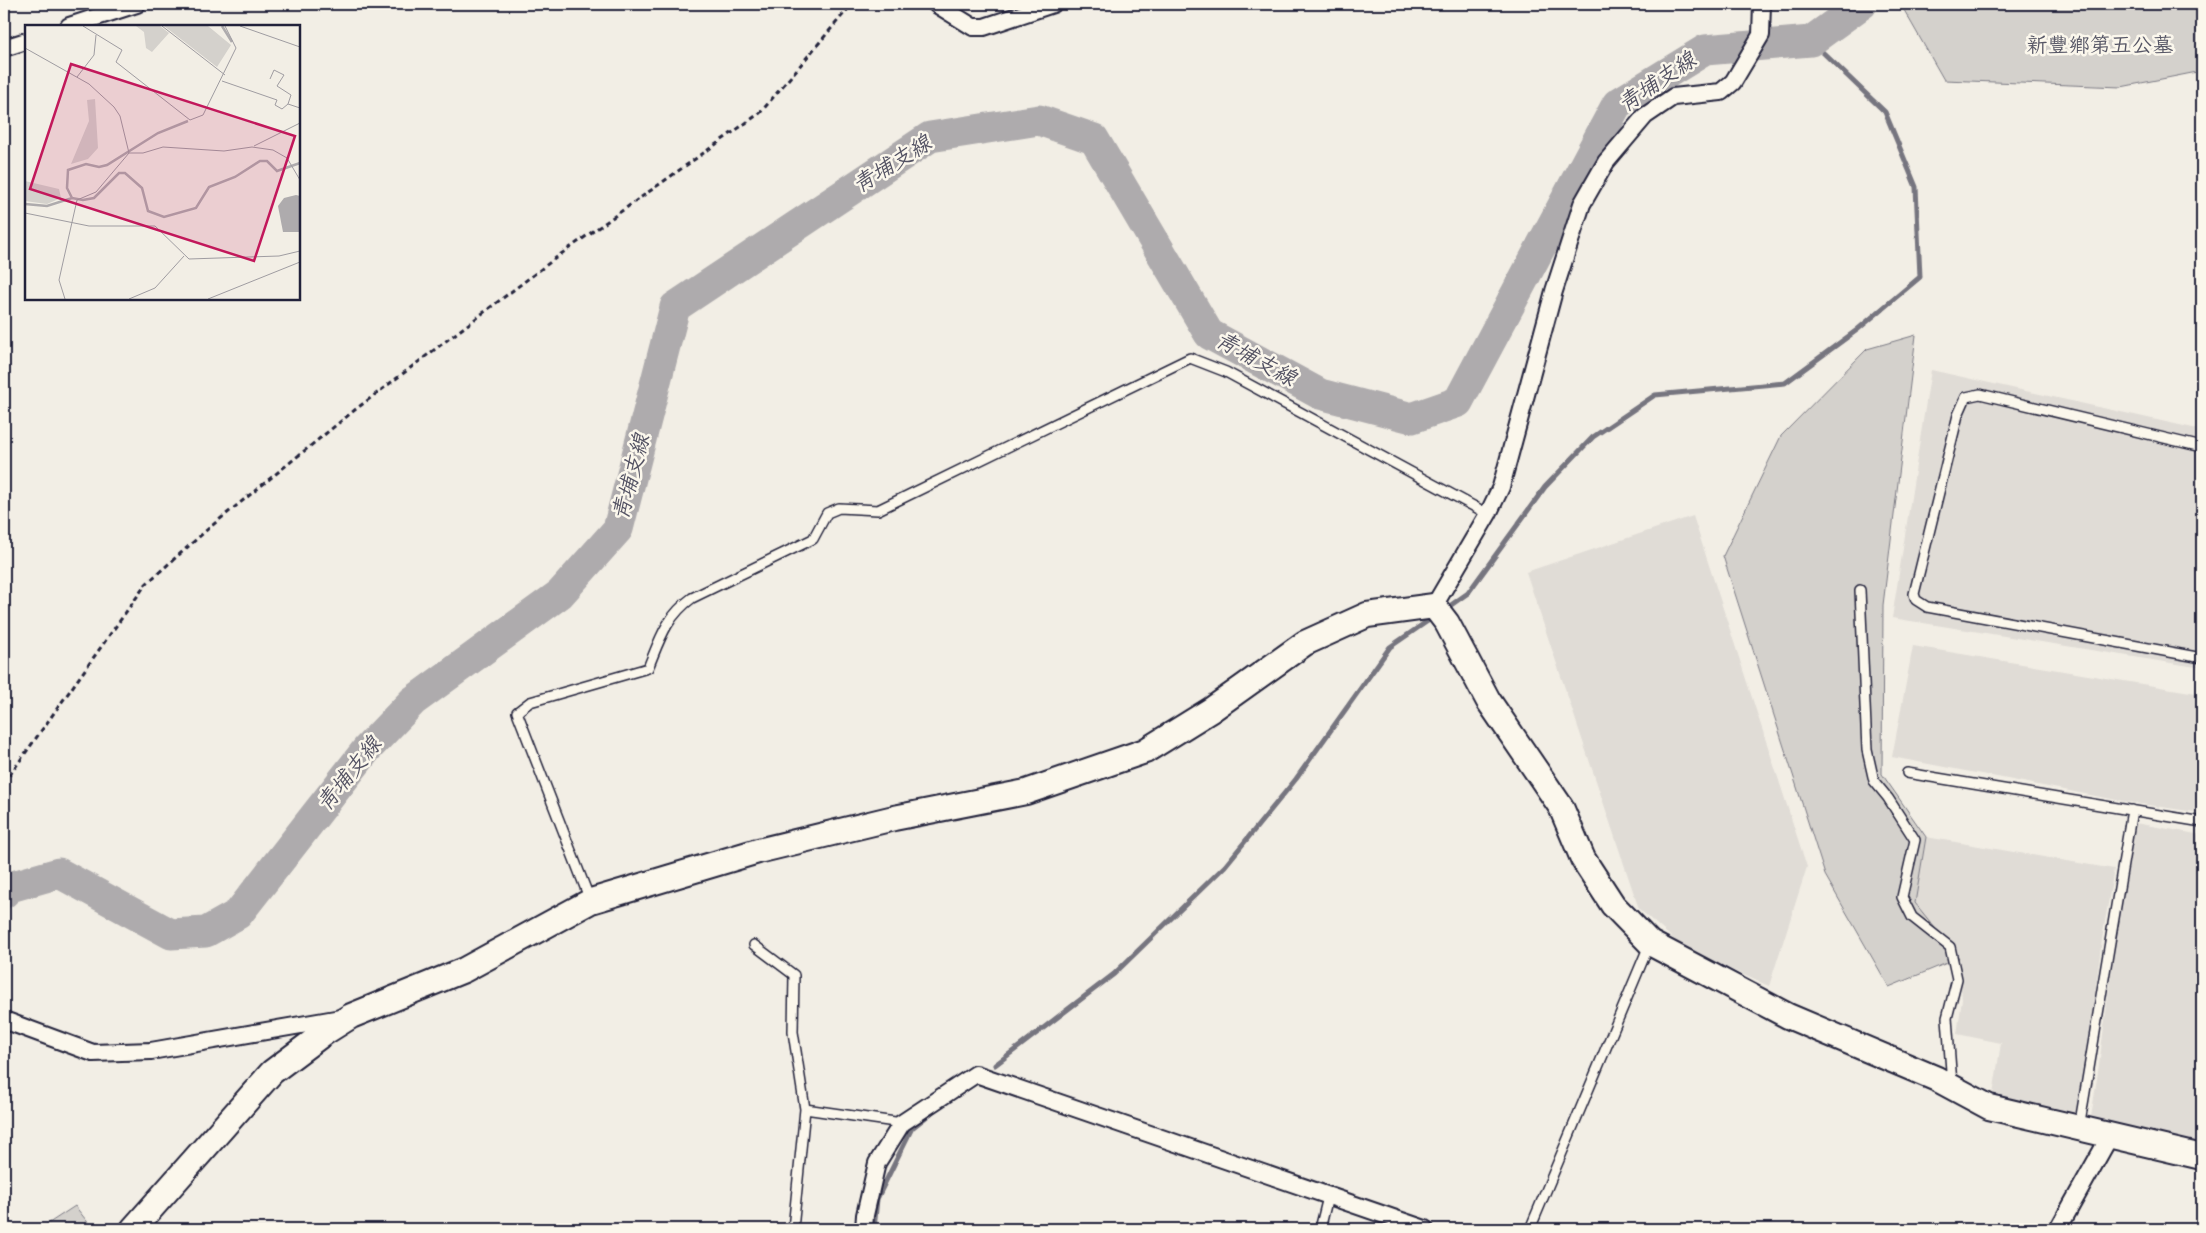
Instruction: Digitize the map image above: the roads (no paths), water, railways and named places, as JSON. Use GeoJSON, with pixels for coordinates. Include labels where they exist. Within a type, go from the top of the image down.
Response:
{"type":"FeatureCollection","features":[{"type":"Feature","properties":{"kind":"street"},"geometry":{"type":"LineString","coordinates":[[72,25],[137,4]]}},
{"type":"Feature","properties":{"kind":"street"},"geometry":{"type":"LineString","coordinates":[[936,4],[973,27],[984,27],[1053,4]]}},
{"type":"Feature","properties":{"kind":"street"},"geometry":{"type":"LineString","coordinates":[[1440,614],[1501,487],[1554,291],[1582,204],[1606,162],[1644,116],[1673,97],[1721,92],[1734,80],[1760,36],[1762,4]]}},
{"type":"Feature","properties":{"kind":"street"},"geometry":{"type":"LineString","coordinates":[[4,48],[25,40]]}},
{"type":"Feature","properties":{"kind":"street"},"geometry":{"type":"LineString","coordinates":[[133,1229],[272,1072],[324,1033],[351,1016],[464,970],[590,901],[758,851],[894,818],[1026,792],[1145,751],[1211,710],[1305,643],[1366,615],[1440,614]]}},
{"type":"Feature","properties":{"kind":"street"},"geometry":{"type":"LineString","coordinates":[[1440,614],[1488,700],[1561,807],[1588,866],[1613,905],[1650,943],[1788,1016],[1952,1087],[1989,1107],[2202,1157]]}},
{"type":"Feature","properties":{"kind":"street"},"geometry":{"type":"LineString","coordinates":[[4,1020],[93,1053],[151,1051],[351,1016]]}},
{"type":"Feature","properties":{"kind":"street"},"geometry":{"type":"LineString","coordinates":[[864,1229],[865,1215],[876,1163],[902,1123],[976,1074],[1425,1229]]}},
{"type":"Feature","properties":{"kind":"street"},"geometry":{"type":"LineString","coordinates":[[2058,1229],[2110,1136]]}},
{"type":"Feature","properties":{"kind":"lane"},"geometry":{"type":"LineString","coordinates":[[590,901],[517,712],[530,702],[648,668],[667,622],[678,608],[692,598],[814,539],[827,513],[839,508],[878,510],[1190,358],[1226,372],[1488,514]]}},
{"type":"Feature","properties":{"kind":"lane"},"geometry":{"type":"LineString","coordinates":[[2202,447],[1980,394],[1966,397],[1958,415],[1914,594],[1916,600],[1927,607],[2202,658]]}},
{"type":"Feature","properties":{"kind":"lane"},"geometry":{"type":"LineString","coordinates":[[1860,590],[1867,750],[1874,781],[1888,798],[1915,840],[1902,898],[1912,917],[1950,947],[1957,980],[1947,1018],[1952,1087]]}},
{"type":"Feature","properties":{"kind":"lane"},"geometry":{"type":"LineString","coordinates":[[1907,772],[2202,822]]}},
{"type":"Feature","properties":{"kind":"lane"},"geometry":{"type":"LineString","coordinates":[[2079,1129],[2132,810]]}},
{"type":"Feature","properties":{"kind":"lane"},"geometry":{"type":"LineString","coordinates":[[1530,1229],[1650,943]]}},
{"type":"Feature","properties":{"kind":"lane"},"geometry":{"type":"LineString","coordinates":[[754,945],[794,976],[793,1032],[805,1109],[793,1229]]}},
{"type":"Feature","properties":{"kind":"lane"},"geometry":{"type":"LineString","coordinates":[[805,1109],[902,1123]]}},
{"type":"Feature","properties":{"kind":"lane"},"geometry":{"type":"LineString","coordinates":[[1320,1229],[1328,1197]]}},
{"type":"Feature","properties":{"kind":"waterway","name":"青埔支線"},"geometry":{"type":"LineString","coordinates":[[4,893],[10,887],[59,873],[171,934],[206,932],[238,914],[367,749],[413,701],[560,594],[618,529],[675,307],[930,137],[1039,120],[1094,139],[1209,334],[1320,394],[1412,418],[1458,402],[1617,104],[1705,50],[1811,41],[1862,4]]}},
{"type":"Feature","properties":{"kind":"waterway"},"geometry":{"type":"LineString","coordinates":[[1444,610],[1468,593],[1545,487],[1593,437],[1655,395],[1785,383],[1857,330],[1920,277],[1916,187],[1885,112],[1811,41]]}},
{"type":"Feature","properties":{"kind":"waterway"},"geometry":{"type":"LineString","coordinates":[[995,1065],[1114,974],[1225,866],[1296,779],[1390,647],[1435,616]]}},
{"type":"Feature","properties":{"kind":"waterway"},"geometry":{"type":"LineString","coordinates":[[874,1229],[877,1199],[912,1128],[931,1113]]}},
{"type":"Feature","properties":{"kind":"park label","name":"新豐鄉第五公墓"},"geometry":{"type":"Point","coordinates":[2100,45]}}]}
